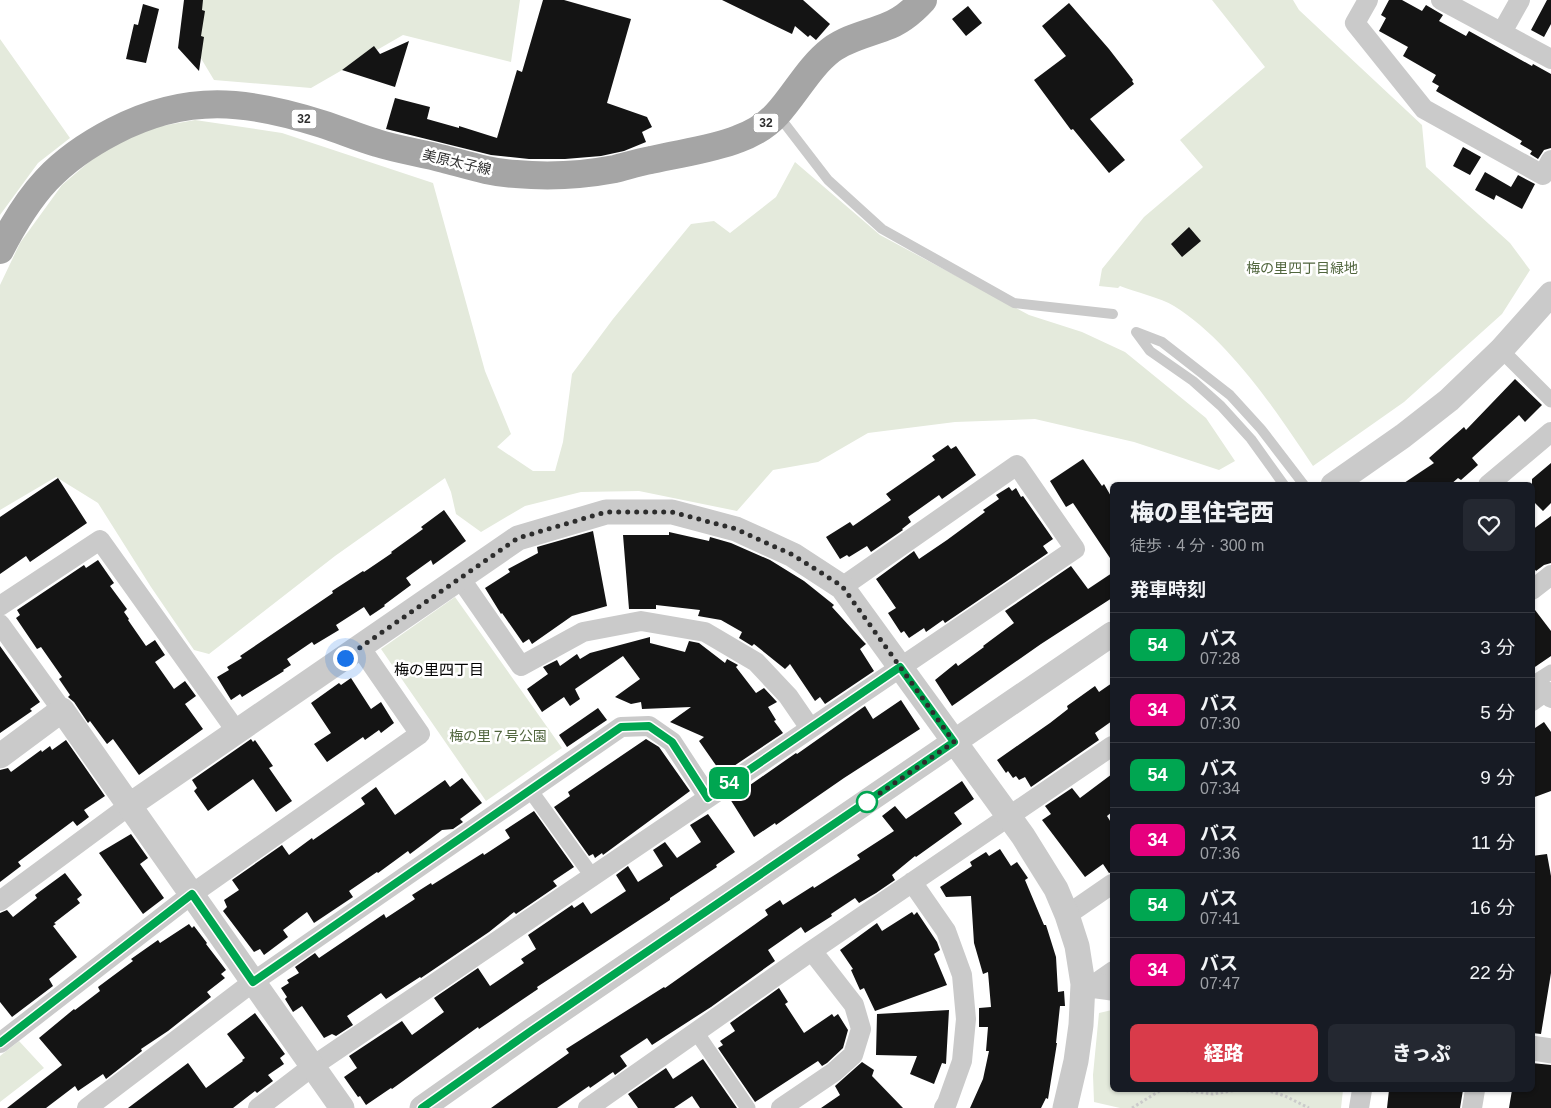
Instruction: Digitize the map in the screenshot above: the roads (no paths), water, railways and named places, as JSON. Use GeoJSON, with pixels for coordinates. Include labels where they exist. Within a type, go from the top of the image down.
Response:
{"type":"FeatureCollection","features":[{"type":"Feature","properties":{"kind":"main road","name":"美原太子線"},"geometry":{"type":"LineString","coordinates":[[0,250],[14,222],[44,181],[80,150],[150,114],[207,103],[229,103],[259,108],[321,124],[377,143],[476,168],[514,174],[542,175],[580,174],[615,169],[719,145],[755,131],[777,114],[812,69],[831,50],[847,41],[887,27],[904,18],[923,0]]}},
{"type":"Feature","properties":{"kind":"street"},"geometry":{"type":"LineString","coordinates":[[1368,0],[1355,23],[1424,110],[1543,175],[1551,160]]}},
{"type":"Feature","properties":{"kind":"street"},"geometry":{"type":"LineString","coordinates":[[1441,0],[1551,59]]}},
{"type":"Feature","properties":{"kind":"street"},"geometry":{"type":"LineString","coordinates":[[1502,32],[1520,0]]}},
{"type":"Feature","properties":{"kind":"street"},"geometry":{"type":"LineString","coordinates":[[1337,482],[1403,436],[1449,400],[1501,350],[1551,294]]}},
{"type":"Feature","properties":{"kind":"street"},"geometry":{"type":"LineString","coordinates":[[1501,350],[1551,400]]}},
{"type":"Feature","properties":{"kind":"street"},"geometry":{"type":"LineString","coordinates":[[1492,482],[1551,432]]}},
{"type":"Feature","properties":{"kind":"street"},"geometry":{"type":"LineString","coordinates":[[258,1108],[312,1066],[1075,549],[1017,465],[842,586]]}},
{"type":"Feature","properties":{"kind":"street"},"geometry":{"type":"LineString","coordinates":[[0,901],[130,805],[518,538],[606,512],[672,512],[736,529],[793,555],[842,586],[1023,836],[1056,889],[1077,946],[1095,986]]}},
{"type":"Feature","properties":{"kind":"street"},"geometry":{"type":"LineString","coordinates":[[0,606],[100,540],[237,732]]}},
{"type":"Feature","properties":{"kind":"street"},"geometry":{"type":"LineString","coordinates":[[1535,588],[1551,575]]}},
{"type":"Feature","properties":{"kind":"street"},"geometry":{"type":"LineString","coordinates":[[460,578],[522,666],[583,632],[641,621],[705,632],[756,662],[788,696],[810,728]]}},
{"type":"Feature","properties":{"kind":"street"},"geometry":{"type":"LineString","coordinates":[[0,624],[130,805],[342,1108]]}},
{"type":"Feature","properties":{"kind":"street"},"geometry":{"type":"LineString","coordinates":[[422,1108],[531,1031],[1110,635]]}},
{"type":"Feature","properties":{"kind":"street"},"geometry":{"type":"LineString","coordinates":[[0,1043],[192,894],[420,734],[360,647]]}},
{"type":"Feature","properties":{"kind":"street"},"geometry":{"type":"LineString","coordinates":[[0,756],[62,710]]}},
{"type":"Feature","properties":{"kind":"street"},"geometry":{"type":"LineString","coordinates":[[87,1108],[253,982],[621,727],[649,726],[672,742],[708,798]]}},
{"type":"Feature","properties":{"kind":"street"},"geometry":{"type":"LineString","coordinates":[[588,1108],[812,951],[1110,747]]}},
{"type":"Feature","properties":{"kind":"street"},"geometry":{"type":"LineString","coordinates":[[530,790],[592,876]]}},
{"type":"Feature","properties":{"kind":"street"},"geometry":{"type":"LineString","coordinates":[[912,882],[946,932],[962,975],[966,1019],[962,1061],[944,1108]]}},
{"type":"Feature","properties":{"kind":"street"},"geometry":{"type":"LineString","coordinates":[[1067,915],[1110,885]]}},
{"type":"Feature","properties":{"kind":"street"},"geometry":{"type":"LineString","coordinates":[[781,1108],[834,1072],[853,1055],[861,1030],[854,1005],[812,951]]}},
{"type":"Feature","properties":{"kind":"street"},"geometry":{"type":"LineString","coordinates":[[1065,1108],[1076,1061],[1081,1025],[1095,986],[1110,971]]}},
{"type":"Feature","properties":{"kind":"street"},"geometry":{"type":"LineString","coordinates":[[696,1032],[748,1108]]}},
{"type":"Feature","properties":{"kind":"street"},"geometry":{"type":"LineString","coordinates":[[1535,1048],[1551,1051]]}},
{"type":"Feature","properties":{"kind":"street"},"geometry":{"type":"LineString","coordinates":[[1359,1108],[1362,1092]]}},
{"type":"Feature","properties":{"kind":"street"},"geometry":{"type":"LineString","coordinates":[[1472,1108],[1475,1092]]}},
{"type":"Feature","properties":{"kind":"lane"},"geometry":{"type":"LineString","coordinates":[[777,114],[828,180],[882,229],[1014,303],[1114,314]]}},
{"type":"Feature","properties":{"kind":"lane"},"geometry":{"type":"LineString","coordinates":[[1282,482],[1251,439],[1221,406],[1193,381],[1150,350],[1136,332],[1162,342],[1230,394],[1261,429],[1302,482]]}},
{"type":"Feature","properties":{"kind":"district","name":"梅の里四丁目"},"geometry":{"type":"Point","coordinates":[439,669]}},
{"type":"Feature","properties":{"kind":"park label","name":"梅の里四丁目緑地"},"geometry":{"type":"Point","coordinates":[1302,268]}},
{"type":"Feature","properties":{"kind":"park label","name":"梅の里７号公園"},"geometry":{"type":"Point","coordinates":[498,736]}}]}
